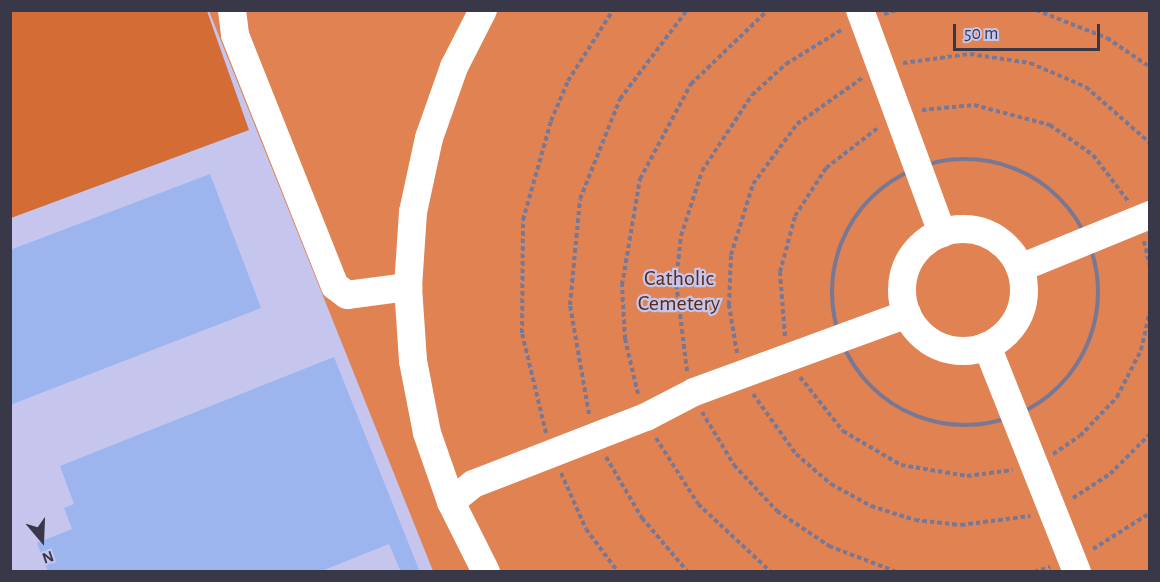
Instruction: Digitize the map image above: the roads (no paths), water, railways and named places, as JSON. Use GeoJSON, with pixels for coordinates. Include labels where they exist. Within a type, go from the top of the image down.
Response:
{"type":"FeatureCollection","features":[{"type":"Feature","properties":{"kind":"lane"},"geometry":{"type":"LineString","coordinates":[[232,10],[235,35],[335,286],[347,295],[408,287]]}},
{"type":"Feature","properties":{"kind":"lane"},"geometry":{"type":"LineString","coordinates":[[483,10],[454,67],[429,138],[413,212],[408,287],[419,397],[451,502],[486,572]]}},
{"type":"Feature","properties":{"kind":"lane"},"geometry":{"type":"LineString","coordinates":[[863,15],[897,118],[942,233]]}},
{"type":"Feature","properties":{"kind":"lane"},"geometry":{"type":"LineString","coordinates":[[1020,268],[1143,217]]}},
{"type":"Feature","properties":{"kind":"lane"},"geometry":{"type":"LineString","coordinates":[[965,229],[988,235],[1007,248],[1020,268],[1024,290],[1019,313],[1006,333],[987,346],[964,351],[940,347],[920,333],[907,314],[902,292],[909,261],[942,233],[965,229]]}},
{"type":"Feature","properties":{"kind":"lane"},"geometry":{"type":"LineString","coordinates":[[451,502],[473,484],[646,417],[694,392],[745,378],[791,357],[907,314]]}},
{"type":"Feature","properties":{"kind":"lane"},"geometry":{"type":"LineString","coordinates":[[987,346],[1075,565]]}},
{"type":"Feature","properties":{"kind":"park label","name":"Catholic Cemetery"},"geometry":{"type":"Point","coordinates":[679,290]}}]}
